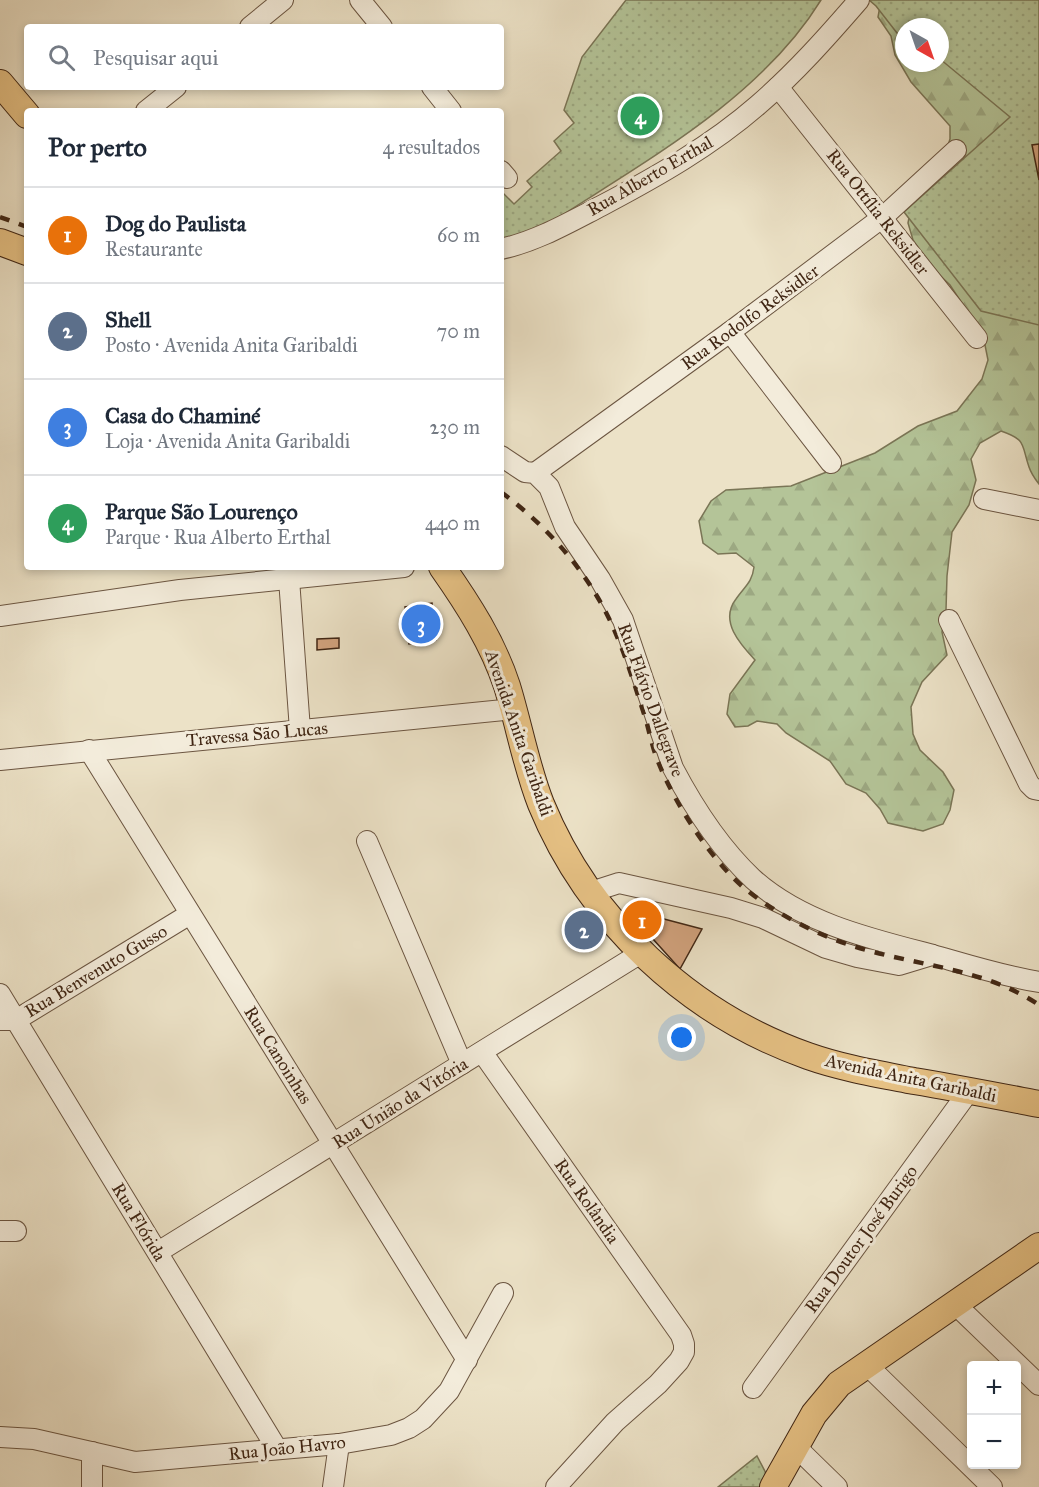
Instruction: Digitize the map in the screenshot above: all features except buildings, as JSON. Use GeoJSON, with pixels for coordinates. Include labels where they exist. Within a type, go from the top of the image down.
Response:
{"type":"FeatureCollection","features":[{"type":"Feature","properties":{"kind":"main road"},"geometry":{"type":"LineString","coordinates":[[0,84],[24,112]]}},
{"type":"Feature","properties":{"kind":"main road"},"geometry":{"type":"LineString","coordinates":[[0,242],[24,251]]}},
{"type":"Feature","properties":{"kind":"main road","name":"Avenida Anita Garibaldi"},"geometry":{"type":"LineString","coordinates":[[444,570],[484,632],[496,658],[514,709],[542,805],[563,848],[591,892],[622,933],[641,953],[681,988],[706,1005],[734,1023],[780,1045],[854,1069],[1039,1104]]}},
{"type":"Feature","properties":{"kind":"main road"},"geometry":{"type":"LineString","coordinates":[[773,1487],[813,1414],[839,1384],[1039,1246]]}},
{"type":"Feature","properties":{"kind":"street"},"geometry":{"type":"LineString","coordinates":[[254,24],[283,0]]}},
{"type":"Feature","properties":{"kind":"street"},"geometry":{"type":"LineString","coordinates":[[360,0],[380,24]]}},
{"type":"Feature","properties":{"kind":"street","name":"Rua Alberto Erthal"},"geometry":{"type":"LineString","coordinates":[[504,248],[548,234],[658,175],[727,130],[778,87],[859,0]]}},
{"type":"Feature","properties":{"kind":"street","name":"Rua Ottília Reksidler"},"geometry":{"type":"LineString","coordinates":[[778,87],[977,338]]}},
{"type":"Feature","properties":{"kind":"street"},"geometry":{"type":"LineString","coordinates":[[150,108],[172,90]]}},
{"type":"Feature","properties":{"kind":"street"},"geometry":{"type":"LineString","coordinates":[[434,90],[449,108]]}},
{"type":"Feature","properties":{"kind":"street","name":"Rua Rodolfo Reksidler"},"geometry":{"type":"LineString","coordinates":[[535,473],[730,332],[883,217],[956,150]]}},
{"type":"Feature","properties":{"kind":"street"},"geometry":{"type":"LineString","coordinates":[[730,332],[831,463]]}},
{"type":"Feature","properties":{"kind":"street","name":"Rua Flávio Dallegrave"},"geometry":{"type":"LineString","coordinates":[[504,458],[525,472],[535,473],[549,487],[559,515],[572,539],[600,579],[623,620],[673,768],[685,791],[712,833],[754,879],[797,909],[845,930],[1015,978],[1039,982]]}},
{"type":"Feature","properties":{"kind":"street"},"geometry":{"type":"LineString","coordinates":[[984,499],[1039,510]]}},
{"type":"Feature","properties":{"kind":"street"},"geometry":{"type":"LineString","coordinates":[[0,616],[109,599],[375,570]]}},
{"type":"Feature","properties":{"kind":"street"},"geometry":{"type":"LineString","coordinates":[[289,579],[300,730]]}},
{"type":"Feature","properties":{"kind":"street"},"geometry":{"type":"LineString","coordinates":[[949,620],[1029,784],[1039,790]]}},
{"type":"Feature","properties":{"kind":"street","name":"Travessa São Lucas"},"geometry":{"type":"LineString","coordinates":[[0,760],[514,709]]}},
{"type":"Feature","properties":{"kind":"street","name":"Rua Canoinhas"},"geometry":{"type":"LineString","coordinates":[[89,750],[467,1360]]}},
{"type":"Feature","properties":{"kind":"street"},"geometry":{"type":"LineString","coordinates":[[367,841],[462,1064]]}},
{"type":"Feature","properties":{"kind":"street"},"geometry":{"type":"LineString","coordinates":[[591,892],[619,883],[731,908],[764,918],[826,948],[899,965],[933,955]]}},
{"type":"Feature","properties":{"kind":"street","name":"Rua Benvenuto Gusso"},"geometry":{"type":"LineString","coordinates":[[8,1020],[190,914]]}},
{"type":"Feature","properties":{"kind":"street","name":"Rua União da Vitória"},"geometry":{"type":"LineString","coordinates":[[158,1252],[641,953]]}},
{"type":"Feature","properties":{"kind":"street"},"geometry":{"type":"LineString","coordinates":[[1015,978],[1039,997]]}},
{"type":"Feature","properties":{"kind":"street","name":"Rua Flórida"},"geometry":{"type":"LineString","coordinates":[[0,994],[8,1020],[158,1252],[278,1449]]}},
{"type":"Feature","properties":{"kind":"street","name":"Rua Rolândia"},"geometry":{"type":"LineString","coordinates":[[482,1052],[681,1335],[684,1344],[684,1352],[670,1372],[615,1422],[556,1487]]}},
{"type":"Feature","properties":{"kind":"street","name":"Rua Doutor José Burigo"},"geometry":{"type":"LineString","coordinates":[[753,1388],[969,1091]]}},
{"type":"Feature","properties":{"kind":"street","name":"Rua João Havro"},"geometry":{"type":"LineString","coordinates":[[0,1437],[34,1439],[135,1462],[339,1444],[391,1435],[423,1419],[449,1391],[503,1293]]}},
{"type":"Feature","properties":{"kind":"street"},"geometry":{"type":"LineString","coordinates":[[955,1304],[1039,1385]]}},
{"type":"Feature","properties":{"kind":"street"},"geometry":{"type":"LineString","coordinates":[[866,1364],[993,1487]]}},
{"type":"Feature","properties":{"kind":"street"},"geometry":{"type":"LineString","coordinates":[[333,1487],[339,1444]]}},
{"type":"Feature","properties":{"kind":"street"},"geometry":{"type":"LineString","coordinates":[[795,1446],[837,1487]]}},
{"type":"Feature","properties":{"kind":"street"},"geometry":{"type":"LineString","coordinates":[[92,1452],[92,1487]]}},
{"type":"Feature","properties":{"kind":"green space"},"geometry":{"type":"Polygon","coordinates":[[[626,0],[821,0],[796,35],[766,68],[698,125],[550,223],[504,238],[504,194],[514,204],[532,187],[527,181],[561,151],[554,141],[574,123],[564,110],[582,57],[626,0]]]}},
{"type":"Feature","properties":{"kind":"green space"},"geometry":{"type":"Polygon","coordinates":[[[869,0],[1039,0],[1039,325],[981,311],[904,212],[1010,117],[949,66],[949,18],[895,18],[895,30],[869,0]]]}},
{"type":"Feature","properties":{"kind":"green space"},"geometry":{"type":"Polygon","coordinates":[[[880,6],[922,18],[895,18],[895,55],[891,36],[878,17],[880,6]]]}},
{"type":"Feature","properties":{"kind":"green space"},"geometry":{"type":"Polygon","coordinates":[[[949,26],[1009,43],[1039,283],[1039,484],[1030,469],[1022,444],[1015,437],[1001,431],[980,443],[971,459],[976,480],[969,505],[952,532],[942,632],[947,655],[922,682],[911,707],[913,734],[920,750],[943,772],[954,790],[950,810],[943,824],[923,831],[888,823],[880,809],[866,793],[846,784],[830,761],[786,733],[777,724],[757,721],[748,726],[735,727],[727,714],[730,694],[755,660],[733,632],[731,607],[750,581],[754,567],[736,553],[718,554],[703,543],[699,521],[711,501],[726,490],[791,486],[875,453],[918,426],[957,411],[982,379],[988,360],[983,335],[950,285],[930,266],[913,240],[908,223],[911,207],[928,187],[942,165],[950,139],[950,126],[911,82],[905,72],[949,72],[949,26]]]}},
{"type":"Feature","properties":{"kind":"green space"},"geometry":{"type":"Polygon","coordinates":[[[757,1456],[768,1477],[763,1487],[718,1487],[757,1456]]]}},
{"type":"Feature","properties":{"kind":"railway"},"geometry":{"type":"LineString","coordinates":[[0,217],[24,226]]}},
{"type":"Feature","properties":{"kind":"railway"},"geometry":{"type":"LineString","coordinates":[[504,494],[554,539],[570,557],[597,596],[622,649],[655,753],[666,780],[695,830],[730,875],[780,913],[836,940],[874,952],[971,975],[1017,992],[1039,1005]]}},
{"type":"Feature","properties":{"kind":"place","name":"Parque São Lourenço"},"geometry":{"type":"Point","coordinates":[640,116]}},
{"type":"Feature","properties":{"kind":"place","name":"Casa do Chaminé"},"geometry":{"type":"Point","coordinates":[421,624]}},
{"type":"Feature","properties":{"kind":"place","name":"Dog do Paulista"},"geometry":{"type":"Point","coordinates":[642,920]}},
{"type":"Feature","properties":{"kind":"place","name":"Shell"},"geometry":{"type":"Point","coordinates":[584,930]}}]}
